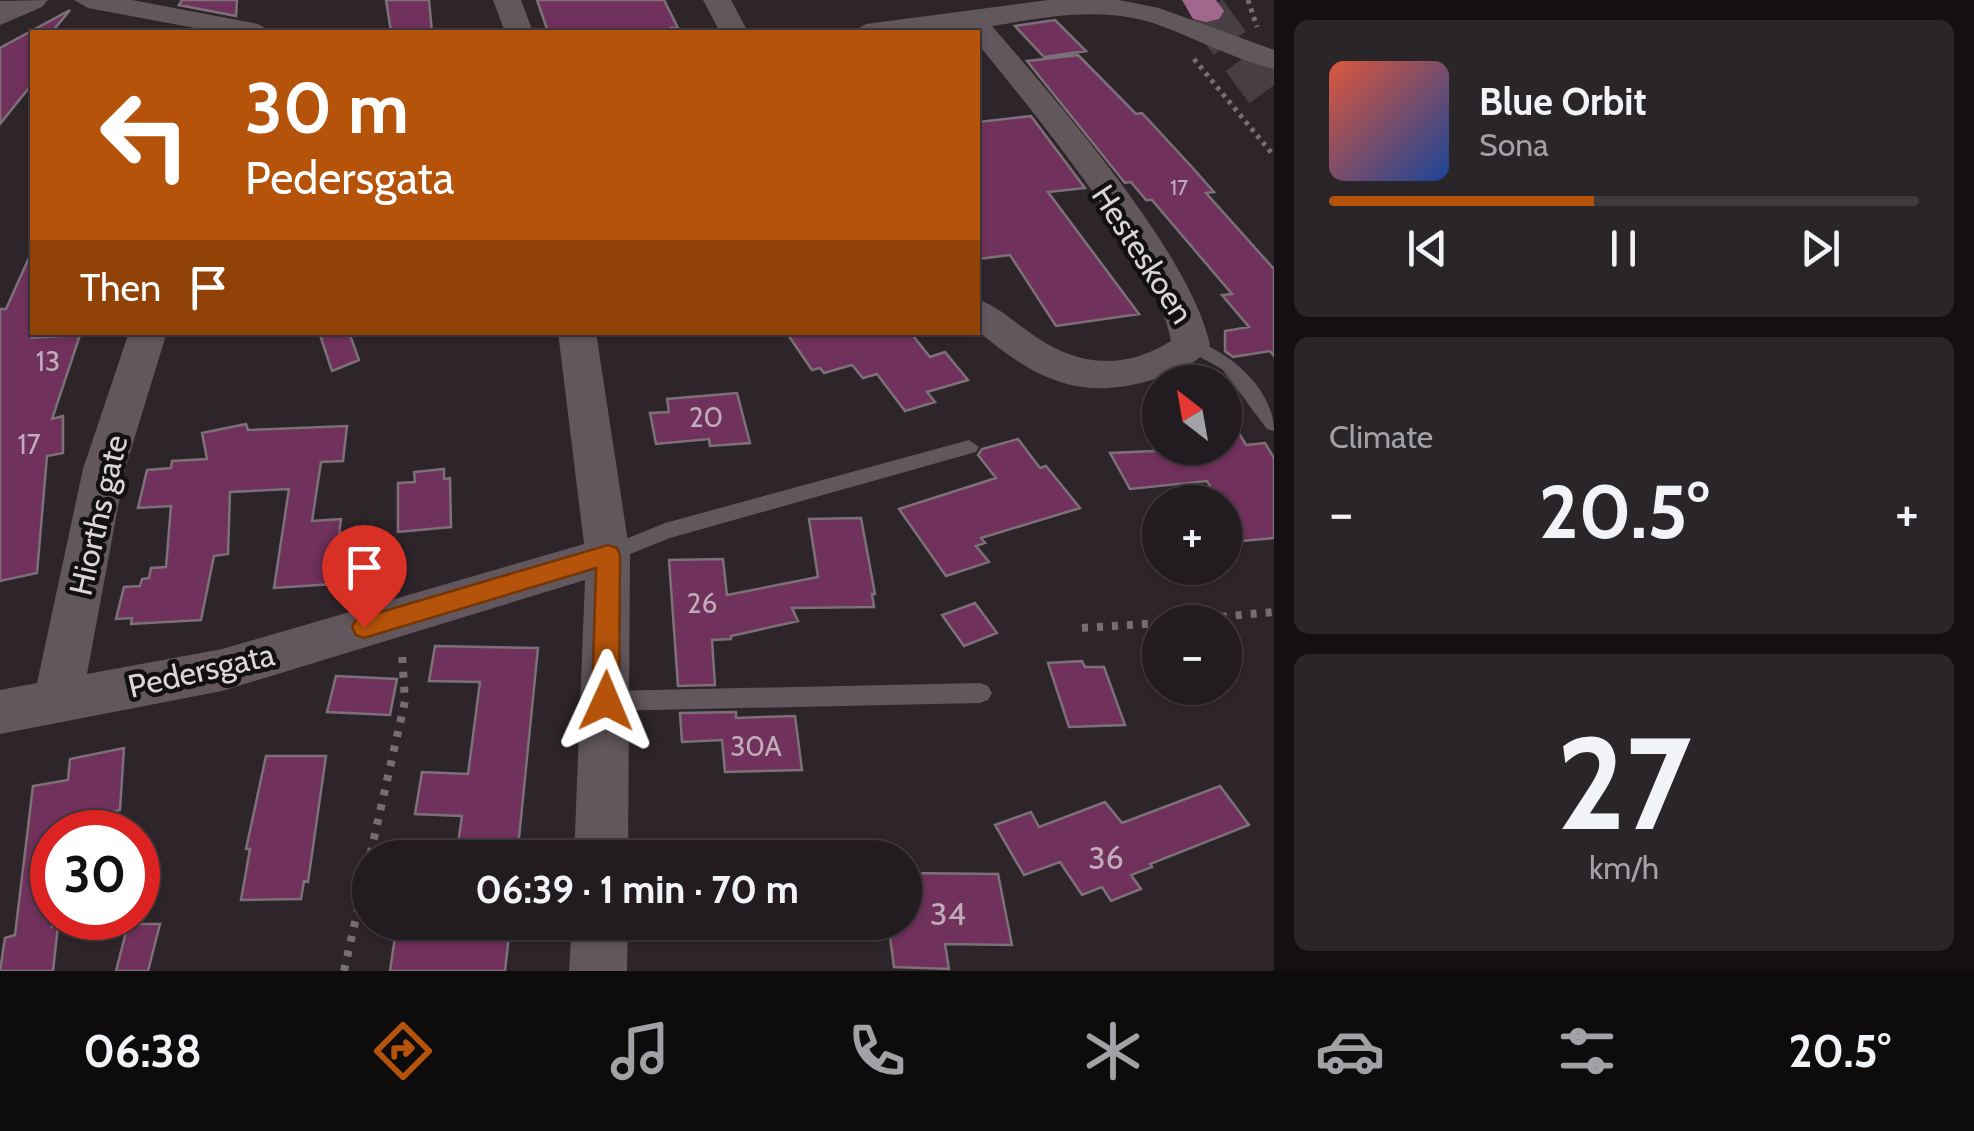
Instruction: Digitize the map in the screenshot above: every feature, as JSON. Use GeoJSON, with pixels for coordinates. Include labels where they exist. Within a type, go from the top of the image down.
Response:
{"type":"FeatureCollection","features":[{"type":"Feature","properties":{"kind":"main road"},"geometry":{"type":"LineString","coordinates":[[0,14],[30,0]]}},
{"type":"Feature","properties":{"kind":"street"},"geometry":{"type":"LineString","coordinates":[[88,0],[240,30]]}},
{"type":"Feature","properties":{"kind":"street"},"geometry":{"type":"LineString","coordinates":[[250,30],[256,0]]}},
{"type":"Feature","properties":{"kind":"street"},"geometry":{"type":"LineString","coordinates":[[507,0],[518,30]]}},
{"type":"Feature","properties":{"kind":"street"},"geometry":{"type":"LineString","coordinates":[[717,0],[733,30]]}},
{"type":"Feature","properties":{"kind":"street"},"geometry":{"type":"LineString","coordinates":[[922,0],[938,24]]}},
{"type":"Feature","properties":{"kind":"street"},"geometry":{"type":"LineString","coordinates":[[884,30],[972,22],[1084,4],[1159,16],[1274,60]]}},
{"type":"Feature","properties":{"kind":"street","name":"Hesteskoen"},"geometry":{"type":"LineString","coordinates":[[972,22],[979,30]]}},
{"type":"Feature","properties":{"kind":"street","name":"Hesteskoen"},"geometry":{"type":"LineString","coordinates":[[980,31],[1018,73],[1170,284],[1194,334],[1191,345],[1168,360],[1101,379],[1072,375],[1030,353],[980,314]]}},
{"type":"Feature","properties":{"kind":"street","name":"Hiorths gate"},"geometry":{"type":"LineString","coordinates":[[58,699],[104,469],[147,335]]}},
{"type":"Feature","properties":{"kind":"street"},"geometry":{"type":"LineString","coordinates":[[578,335],[608,555],[602,840]]}},
{"type":"Feature","properties":{"kind":"street","name":"Pedersgata"},"geometry":{"type":"LineString","coordinates":[[0,712],[222,670],[608,555]]}},
{"type":"Feature","properties":{"kind":"street"},"geometry":{"type":"LineString","coordinates":[[598,971],[599,940]]}},
{"type":"Feature","properties":{"kind":"lane","name":"Hesteskoen"},"geometry":{"type":"LineString","coordinates":[[1191,345],[1228,365],[1274,424]]}},
{"type":"Feature","properties":{"kind":"lane"},"geometry":{"type":"LineString","coordinates":[[608,555],[666,531],[969,447]]}},
{"type":"Feature","properties":{"kind":"lane"},"geometry":{"type":"LineString","coordinates":[[606,701],[980,693]]}},
{"type":"Feature","properties":{"kind":"path"},"geometry":{"type":"LineString","coordinates":[[1159,16],[1274,156]]}},
{"type":"Feature","properties":{"kind":"path"},"geometry":{"type":"LineString","coordinates":[[1242,615],[1274,612]]}},
{"type":"Feature","properties":{"kind":"path"},"geometry":{"type":"LineString","coordinates":[[344,971],[405,701],[400,616]]}},
{"type":"Feature","properties":{"kind":"path"},"geometry":{"type":"LineString","coordinates":[[1082,628],[1142,624]]}},
{"type":"Feature","properties":{"kind":"building"},"geometry":{"type":"Polygon","coordinates":[[[182,0],[237,0],[236,16],[179,5],[182,0]]]}},
{"type":"Feature","properties":{"kind":"building"},"geometry":{"type":"Polygon","coordinates":[[[386,0],[429,0],[432,30],[391,30],[386,0]]]}},
{"type":"Feature","properties":{"kind":"building"},"geometry":{"type":"Polygon","coordinates":[[[537,0],[664,0],[678,28],[672,30],[547,30],[537,0]]]}},
{"type":"Feature","properties":{"kind":"building"},"geometry":{"type":"Polygon","coordinates":[[[70,10],[54,30],[33,30],[70,10]]]}},
{"type":"Feature","properties":{"kind":"building"},"geometry":{"type":"Polygon","coordinates":[[[1055,20],[1086,51],[1044,57],[1015,26],[1055,20]]]}},
{"type":"Feature","properties":{"kind":"building"},"geometry":{"type":"Polygon","coordinates":[[[30,32],[30,86],[0,124],[0,48],[30,32]]]}},
{"type":"Feature","properties":{"kind":"building"},"geometry":{"type":"Polygon","coordinates":[[[1078,55],[1136,114],[1142,113],[1191,166],[1214,192],[1206,193],[1274,269],[1274,356],[1270,351],[1233,357],[1225,351],[1225,331],[1249,327],[1222,295],[1232,294],[1152,200],[1146,200],[1131,182],[1125,183],[1027,61],[1078,55]]]}},
{"type":"Feature","properties":{"kind":"building"},"geometry":{"type":"Polygon","coordinates":[[[1031,116],[1085,188],[1048,192],[1139,314],[1056,326],[1010,255],[980,259],[980,122],[1031,116]]]}},
{"type":"Feature","properties":{"kind":"building"},"geometry":{"type":"Polygon","coordinates":[[[30,255],[30,335],[80,335],[52,419],[63,416],[63,453],[47,456],[37,573],[0,581],[0,309],[6,309],[30,255]]]}},
{"type":"Feature","properties":{"kind":"building"},"geometry":{"type":"Polygon","coordinates":[[[320,335],[350,335],[359,360],[332,371],[320,335]]]}},
{"type":"Feature","properties":{"kind":"building"},"geometry":{"type":"Polygon","coordinates":[[[788,335],[912,335],[930,357],[945,352],[968,380],[927,392],[935,402],[905,411],[877,374],[863,378],[852,365],[824,373],[820,368],[812,370],[788,335]]]}},
{"type":"Feature","properties":{"kind":"building"},"geometry":{"type":"Polygon","coordinates":[[[737,393],[750,443],[710,446],[709,439],[656,444],[650,413],[669,412],[667,399],[737,393]]]}},
{"type":"Feature","properties":{"kind":"building"},"geometry":{"type":"Polygon","coordinates":[[[246,424],[248,430],[347,426],[343,461],[321,462],[312,521],[341,519],[333,584],[274,588],[289,489],[230,492],[228,554],[214,556],[201,620],[131,624],[132,618],[116,619],[124,587],[140,586],[142,579],[149,578],[151,568],[166,567],[171,506],[138,508],[147,470],[171,468],[172,461],[207,459],[202,433],[246,424]]]}},
{"type":"Feature","properties":{"kind":"building"},"geometry":{"type":"Polygon","coordinates":[[[1242,438],[1246,445],[1265,443],[1274,458],[1274,538],[1242,541],[1242,485],[1209,485],[1207,481],[1130,489],[1110,453],[1142,452],[1142,465],[1242,465],[1242,438]]]}},
{"type":"Feature","properties":{"kind":"building"},"geometry":{"type":"Polygon","coordinates":[[[1018,439],[1040,468],[1046,466],[1080,508],[981,538],[985,543],[976,546],[989,562],[946,576],[899,509],[996,478],[978,455],[982,449],[1018,439]]]}},
{"type":"Feature","properties":{"kind":"building"},"geometry":{"type":"Polygon","coordinates":[[[444,469],[444,479],[450,478],[451,527],[398,532],[398,483],[415,482],[414,472],[444,469]]]}},
{"type":"Feature","properties":{"kind":"building"},"geometry":{"type":"Polygon","coordinates":[[[861,518],[874,607],[792,608],[798,621],[731,639],[712,640],[715,685],[678,686],[669,560],[723,559],[727,595],[818,577],[809,519],[861,518]]]}},
{"type":"Feature","properties":{"kind":"building"},"geometry":{"type":"Polygon","coordinates":[[[975,603],[997,633],[964,646],[942,615],[975,603]]]}},
{"type":"Feature","properties":{"kind":"building"},"geometry":{"type":"Polygon","coordinates":[[[435,646],[538,648],[519,840],[459,840],[462,816],[415,814],[422,772],[468,774],[480,682],[429,681],[435,646]]]}},
{"type":"Feature","properties":{"kind":"building"},"geometry":{"type":"Polygon","coordinates":[[[1082,661],[1085,667],[1104,667],[1125,725],[1069,727],[1048,663],[1082,661]]]}},
{"type":"Feature","properties":{"kind":"building"},"geometry":{"type":"Polygon","coordinates":[[[336,676],[397,679],[390,715],[327,712],[336,676]]]}},
{"type":"Feature","properties":{"kind":"building"},"geometry":{"type":"Polygon","coordinates":[[[736,712],[736,718],[795,716],[802,770],[725,772],[722,740],[682,742],[680,713],[736,712]]]}},
{"type":"Feature","properties":{"kind":"building"},"geometry":{"type":"Polygon","coordinates":[[[124,748],[120,810],[30,810],[33,786],[68,780],[70,759],[124,748]]]}},
{"type":"Feature","properties":{"kind":"building"},"geometry":{"type":"Polygon","coordinates":[[[266,756],[326,756],[308,882],[304,881],[301,899],[241,900],[250,849],[246,849],[266,756]]]}},
{"type":"Feature","properties":{"kind":"building"},"geometry":{"type":"Polygon","coordinates":[[[1220,786],[1249,825],[1150,864],[1152,867],[1131,875],[1141,889],[1111,901],[1102,887],[1082,895],[1060,862],[1024,875],[995,825],[1031,812],[1039,827],[1105,802],[1122,823],[1220,786]]]}},
{"type":"Feature","properties":{"kind":"building"},"geometry":{"type":"Polygon","coordinates":[[[30,811],[30,940],[56,940],[53,971],[0,971],[5,938],[15,935],[30,811]]]}},
{"type":"Feature","properties":{"kind":"building"},"geometry":{"type":"Polygon","coordinates":[[[922,873],[998,874],[1012,945],[945,944],[949,969],[894,967],[890,940],[922,940],[922,873]]]}},
{"type":"Feature","properties":{"kind":"building"},"geometry":{"type":"Polygon","coordinates":[[[124,940],[156,940],[148,971],[116,971],[124,940]]]}},
{"type":"Feature","properties":{"kind":"building"},"geometry":{"type":"Polygon","coordinates":[[[395,940],[509,940],[505,971],[390,971],[395,940]]]}},
{"type":"Feature","properties":{"kind":"tunnel"},"geometry":{"type":"LineString","coordinates":[[1206,11],[1274,103]]}},
{"type":"Feature","properties":{"kind":"route"},"geometry":{"type":"LineString","coordinates":[[364,627],[608,555],[606,701]]}}]}
